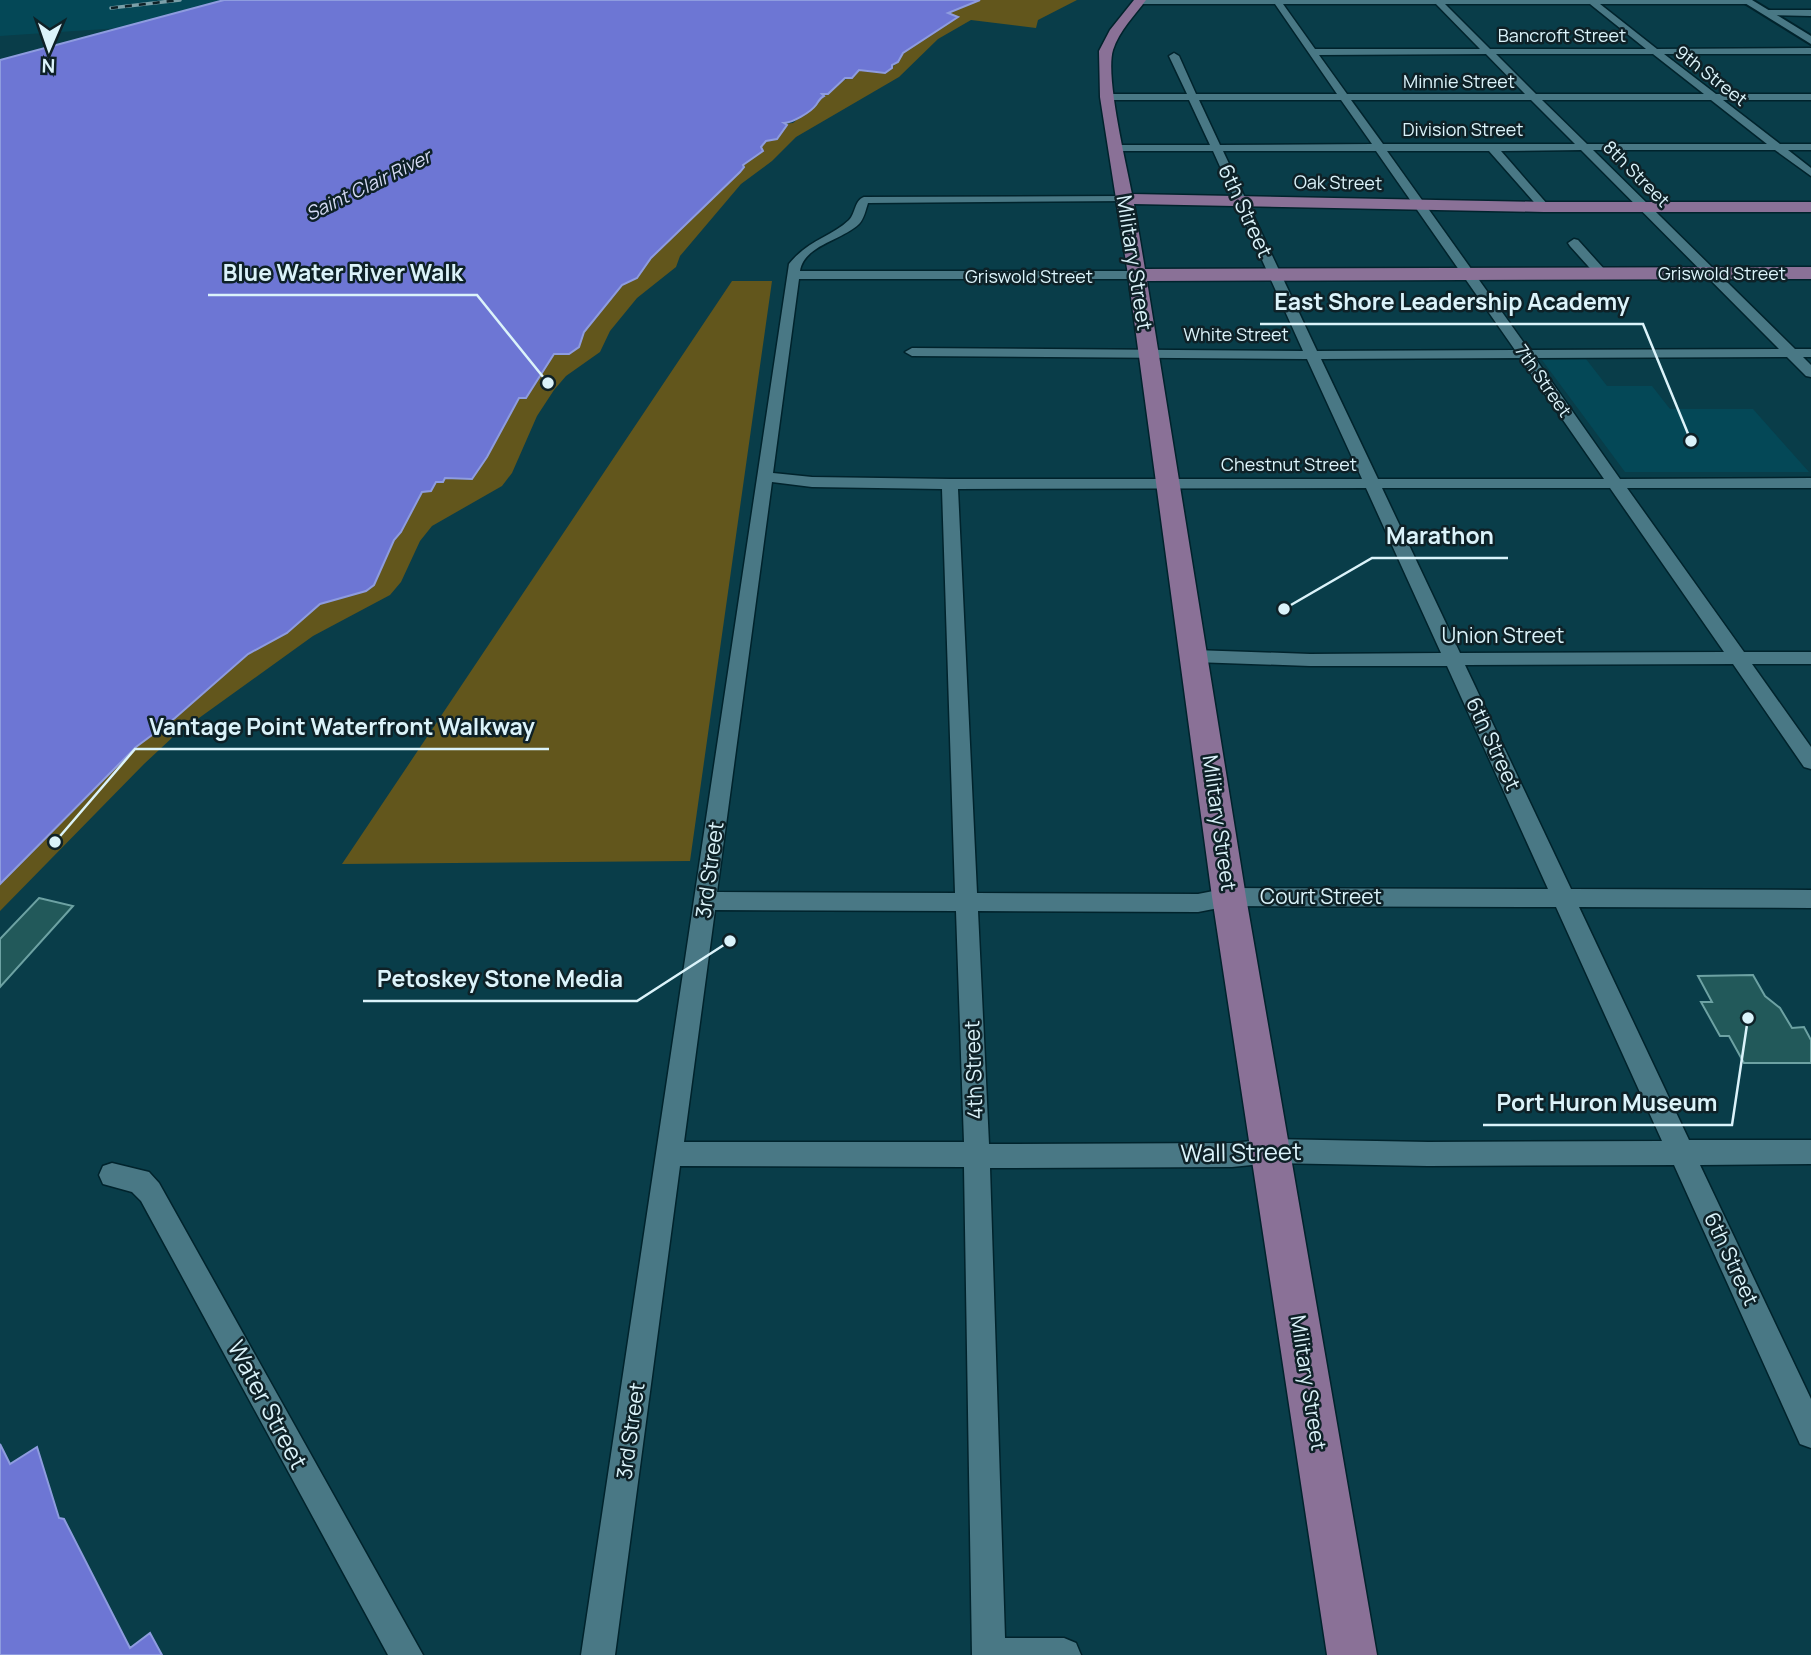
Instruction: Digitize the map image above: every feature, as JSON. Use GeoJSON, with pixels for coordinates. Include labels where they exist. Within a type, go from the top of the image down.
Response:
{"type":"FeatureCollection","features":[{"type":"Feature","properties":{"kind":"main road","name":"Military Street"},"geometry":{"type":"LineString","coordinates":[[1139,1],[1117,30],[1106,51],[1107,97],[1137,275],[1230,897],[1352,1655]]}},
{"type":"Feature","properties":{"kind":"main road","name":"Oak Street"},"geometry":{"type":"LineString","coordinates":[[1124,199],[1421,206],[1811,207]]}},
{"type":"Feature","properties":{"kind":"main road","name":"Griswold Street"},"geometry":{"type":"LineString","coordinates":[[1137,275],[1811,273]]}},
{"type":"Feature","properties":{"kind":"street"},"geometry":{"type":"LineString","coordinates":[[1139,1],[1747,1],[1811,41]]}},
{"type":"Feature","properties":{"kind":"street","name":"7th Street"},"geometry":{"type":"LineString","coordinates":[[1277,1],[1811,762]]}},
{"type":"Feature","properties":{"kind":"street","name":"8th Street"},"geometry":{"type":"LineString","coordinates":[[1438,1],[1811,373]]}},
{"type":"Feature","properties":{"kind":"street","name":"9th Street"},"geometry":{"type":"LineString","coordinates":[[1592,3],[1811,173]]}},
{"type":"Feature","properties":{"kind":"street"},"geometry":{"type":"LineString","coordinates":[[1767,13],[1811,13]]}},
{"type":"Feature","properties":{"kind":"street","name":"Bancroft Street"},"geometry":{"type":"LineString","coordinates":[[1312,52],[1811,51]]}},
{"type":"Feature","properties":{"kind":"street","name":"6th Street"},"geometry":{"type":"LineString","coordinates":[[1174,56],[1811,1433]]}},
{"type":"Feature","properties":{"kind":"street","name":"Minnie Street"},"geometry":{"type":"LineString","coordinates":[[1107,97],[1811,97]]}},
{"type":"Feature","properties":{"kind":"street","name":"Division Street"},"geometry":{"type":"LineString","coordinates":[[1115,148],[1811,146]]}},
{"type":"Feature","properties":{"kind":"street"},"geometry":{"type":"LineString","coordinates":[[1492,147],[1544,207]]}},
{"type":"Feature","properties":{"kind":"street","name":"Oak Street"},"geometry":{"type":"LineString","coordinates":[[863,200],[1124,199]]}},
{"type":"Feature","properties":{"kind":"street","name":"3rd Street"},"geometry":{"type":"LineString","coordinates":[[598,1655],[794,275],[800,256],[855,221],[863,200]]}},
{"type":"Feature","properties":{"kind":"street"},"geometry":{"type":"LineString","coordinates":[[1574,243],[1601,274]]}},
{"type":"Feature","properties":{"kind":"street","name":"Griswold Street"},"geometry":{"type":"LineString","coordinates":[[794,275],[1137,275]]}},
{"type":"Feature","properties":{"kind":"street","name":"White Street"},"geometry":{"type":"LineString","coordinates":[[912,352],[1811,353]]}},
{"type":"Feature","properties":{"kind":"street","name":"Chestnut Street"},"geometry":{"type":"LineString","coordinates":[[767,477],[812,482],[950,484],[1811,483]]}},
{"type":"Feature","properties":{"kind":"street","name":"4th Street"},"geometry":{"type":"LineString","coordinates":[[950,484],[978,1156],[989,1655]]}},
{"type":"Feature","properties":{"kind":"street","name":"Union Street"},"geometry":{"type":"LineString","coordinates":[[1194,656],[1310,660],[1811,658]]}},
{"type":"Feature","properties":{"kind":"street","name":"Court Street"},"geometry":{"type":"LineString","coordinates":[[705,901],[1198,903],[1230,897],[1811,900]]}},
{"type":"Feature","properties":{"kind":"street","name":"Wall Street"},"geometry":{"type":"LineString","coordinates":[[671,1154],[948,1153],[978,1156],[1233,1155],[1271,1151],[1428,1154],[1811,1152]]}},
{"type":"Feature","properties":{"kind":"street","name":"Water Street"},"geometry":{"type":"LineString","coordinates":[[111,1175],[139,1181],[150,1192],[317,1498],[407,1655]]}},
{"type":"Feature","properties":{"kind":"street"},"geometry":{"type":"LineString","coordinates":[[989,1655],[1064,1655]]}},
{"type":"Feature","properties":{"kind":"shaded area"},"geometry":{"type":"Polygon","coordinates":[[[0,0],[224,0],[120,28],[0,36],[0,0]]]}},
{"type":"Feature","properties":{"kind":"shaded area"},"geometry":{"type":"Polygon","coordinates":[[[980,0],[1077,0],[1038,20],[1036,28],[971,20],[938,39],[899,77],[796,137],[772,161],[741,184],[680,256],[676,267],[637,298],[610,331],[600,352],[566,376],[554,390],[537,416],[512,473],[502,486],[432,526],[420,541],[401,582],[390,595],[313,636],[174,736],[0,911],[0,884],[136,747],[175,718],[248,654],[287,633],[320,604],[366,591],[422,492],[445,478],[472,478],[487,457],[519,397],[526,397],[554,354],[569,354],[579,347],[584,332],[622,285],[637,278],[651,258],[740,172],[742,166],[763,151],[761,147],[783,124],[793,123],[822,98],[822,94],[852,78],[859,70],[885,73],[898,62],[903,53],[957,17],[947,14],[980,0]]]}},
{"type":"Feature","properties":{"kind":"shaded area"},"geometry":{"type":"Polygon","coordinates":[[[732,281],[772,281],[690,861],[342,864],[732,281]]]}},
{"type":"Feature","properties":{"kind":"shaded area"},"geometry":{"type":"Polygon","coordinates":[[[1586,359],[1607,386],[1652,386],[1670,409],[1753,409],[1809,472],[1625,472],[1542,360],[1586,359]]]}},
{"type":"Feature","properties":{"kind":"water","name":"Saint Clair River"},"geometry":{"type":"Polygon","coordinates":[[[224,0],[980,0],[948,13],[958,17],[903,53],[898,62],[885,73],[859,70],[852,78],[845,78],[828,94],[822,94],[824,96],[806,114],[784,123],[787,125],[777,139],[766,141],[761,147],[763,151],[743,165],[740,172],[651,258],[637,278],[622,285],[584,332],[579,347],[569,354],[554,354],[526,398],[519,398],[472,479],[445,478],[443,482],[436,482],[431,491],[422,492],[394,540],[374,585],[366,591],[320,604],[287,633],[248,654],[175,718],[136,747],[0,884],[0,60],[224,0]]]}},
{"type":"Feature","properties":{"kind":"water"},"geometry":{"type":"Polygon","coordinates":[[[0,1444],[10,1464],[37,1447],[59,1518],[64,1519],[130,1648],[150,1633],[162,1655],[0,1655],[0,1444]]]}},
{"type":"Feature","properties":{"kind":"building"},"geometry":{"type":"Polygon","coordinates":[[[39,898],[73,906],[0,987],[0,939],[39,898]]]}},
{"type":"Feature","properties":{"kind":"building"},"geometry":{"type":"Polygon","coordinates":[[[1753,975],[1765,996],[1780,1008],[1792,1028],[1804,1027],[1811,1040],[1811,1063],[1744,1063],[1729,1036],[1720,1036],[1701,1002],[1712,1002],[1698,976],[1753,975]]]}},
{"type":"Feature","properties":{"kind":"railway"},"geometry":{"type":"LineString","coordinates":[[111,8],[180,0]]}},
{"type":"Feature","properties":{"kind":"place","name":"Blue Water River Walk"},"geometry":{"type":"Point","coordinates":[548,383]}},
{"type":"Feature","properties":{"kind":"place","name":"East Shore Leadership Academy"},"geometry":{"type":"Point","coordinates":[1691,441]}},
{"type":"Feature","properties":{"kind":"place","name":"Marathon"},"geometry":{"type":"Point","coordinates":[1284,609]}},
{"type":"Feature","properties":{"kind":"place","name":"Vantage Point Waterfront Walkway"},"geometry":{"type":"Point","coordinates":[55,842]}},
{"type":"Feature","properties":{"kind":"place","name":"Petoskey Stone Media"},"geometry":{"type":"Point","coordinates":[730,941]}},
{"type":"Feature","properties":{"kind":"place","name":"Port Huron Museum"},"geometry":{"type":"Point","coordinates":[1748,1018]}}]}
